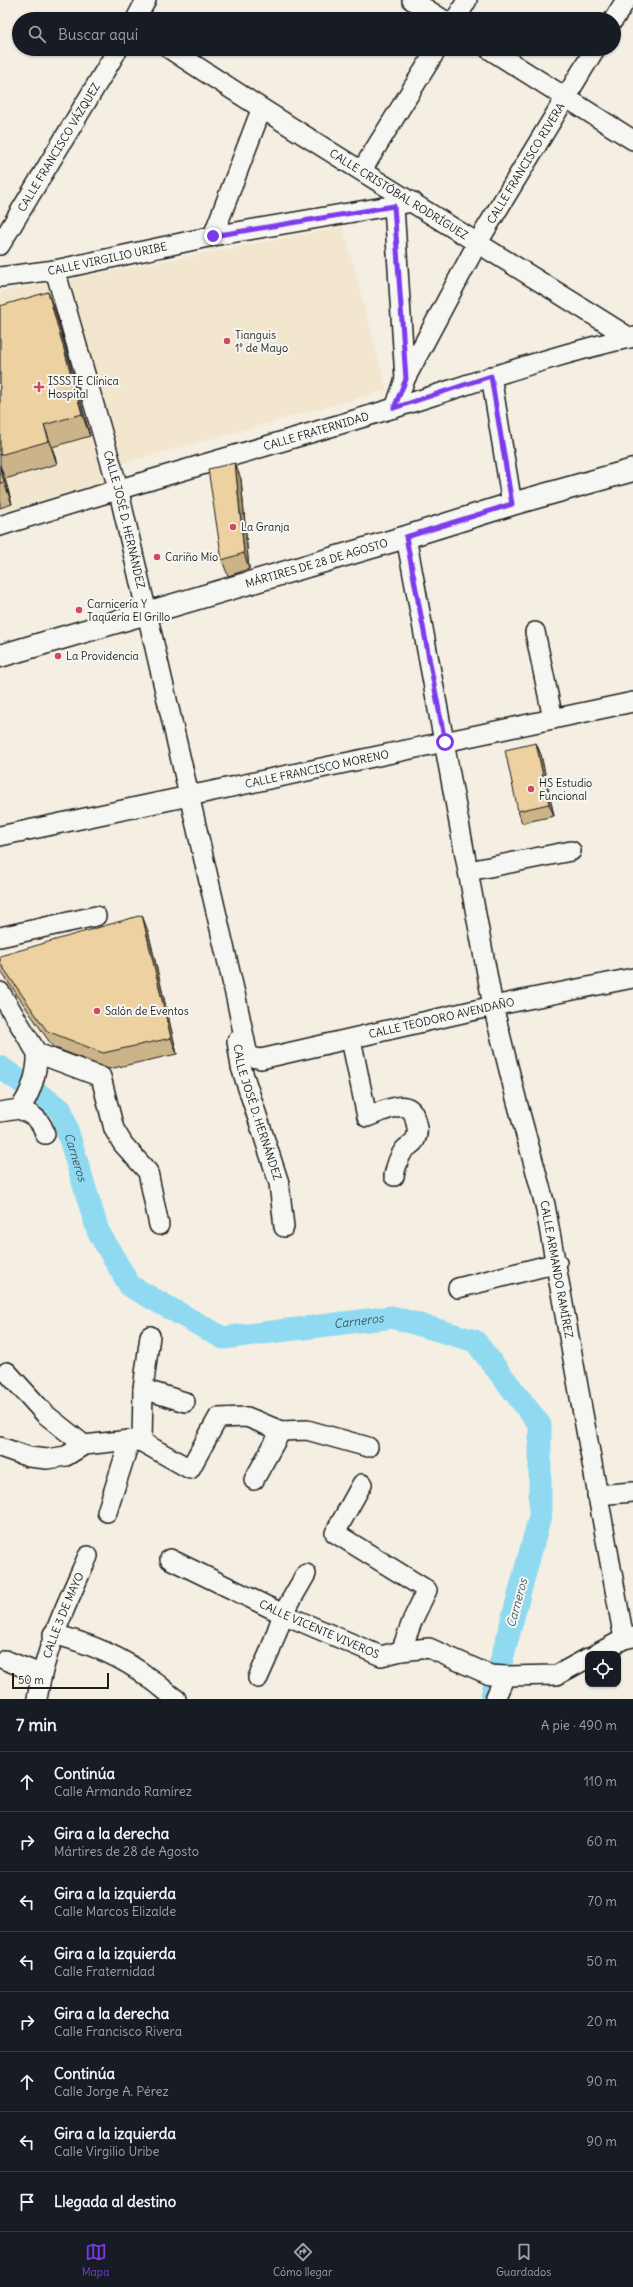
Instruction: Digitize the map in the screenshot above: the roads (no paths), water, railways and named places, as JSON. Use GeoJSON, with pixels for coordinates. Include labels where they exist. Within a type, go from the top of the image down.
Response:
{"type":"FeatureCollection","features":[{"type":"Feature","properties":{"kind":"main road","name":"MÁRTIRES DE 28 DE AGOSTO"},"geometry":{"type":"LineString","coordinates":[[0,656],[406,537],[512,504],[633,470]]}},
{"type":"Feature","properties":{"kind":"street"},"geometry":{"type":"LineString","coordinates":[[140,12],[146,0]]}},
{"type":"Feature","properties":{"kind":"street"},"geometry":{"type":"LineString","coordinates":[[412,0],[431,12]]}},
{"type":"Feature","properties":{"kind":"street"},"geometry":{"type":"LineString","coordinates":[[460,12],[467,0]]}},
{"type":"Feature","properties":{"kind":"street"},"geometry":{"type":"LineString","coordinates":[[618,12],[626,0]]}},
{"type":"Feature","properties":{"kind":"street","name":"CALLE FRANCISCO VÁZQUEZ"},"geometry":{"type":"LineString","coordinates":[[0,245],[114,56]]}},
{"type":"Feature","properties":{"kind":"street","name":"CALLE CRISTÓBAL RODRÍGUEZ"},"geometry":{"type":"LineString","coordinates":[[180,56],[261,110],[362,170],[403,204],[478,242],[631,337]]}},
{"type":"Feature","properties":{"kind":"street"},"geometry":{"type":"LineString","coordinates":[[362,170],[433,56]]}},
{"type":"Feature","properties":{"kind":"street"},"geometry":{"type":"LineString","coordinates":[[500,56],[633,140]]}},
{"type":"Feature","properties":{"kind":"street","name":"CALLE FRANCISCO RIVERA"},"geometry":{"type":"LineString","coordinates":[[394,408],[406,379],[478,242],[592,56]]}},
{"type":"Feature","properties":{"kind":"street"},"geometry":{"type":"LineString","coordinates":[[213,236],[261,110]]}},
{"type":"Feature","properties":{"kind":"street"},"geometry":{"type":"LineString","coordinates":[[403,204],[406,379]]}},
{"type":"Feature","properties":{"kind":"street","name":"CALLE VIRGILIO URIBE"},"geometry":{"type":"LineString","coordinates":[[0,277],[55,270],[213,236],[403,204]]}},
{"type":"Feature","properties":{"kind":"street","name":"CALLE JOSÉ D. HERNÁNDEZ"},"geometry":{"type":"LineString","coordinates":[[55,270],[118,488],[148,613],[247,1051],[251,1057]]}},
{"type":"Feature","properties":{"kind":"street","name":"CALLE FRATERNIDAD"},"geometry":{"type":"LineString","coordinates":[[0,526],[118,488],[394,408],[491,376],[631,337]]}},
{"type":"Feature","properties":{"kind":"street"},"geometry":{"type":"LineString","coordinates":[[491,376],[512,504]]}},
{"type":"Feature","properties":{"kind":"street","name":"CALLE ARMANDO RAMÍREZ"},"geometry":{"type":"LineString","coordinates":[[406,537],[452,776],[493,1006],[545,1205],[557,1263],[598,1495],[629,1638]]}},
{"type":"Feature","properties":{"kind":"street"},"geometry":{"type":"LineString","coordinates":[[535,632],[553,719]]}},
{"type":"Feature","properties":{"kind":"street","name":"CALLE FRANCISCO MORENO"},"geometry":{"type":"LineString","coordinates":[[0,836],[189,794],[633,702]]}},
{"type":"Feature","properties":{"kind":"street","name":"CALLE ARMANDO RAMÍREZ"},"geometry":{"type":"LineString","coordinates":[[452,776],[463,790],[479,868],[480,884],[474,904]]}},
{"type":"Feature","properties":{"kind":"street","name":"CALLE JOSÉ D. HERNÁNDEZ"},"geometry":{"type":"LineString","coordinates":[[189,794],[190,843],[216,960]]}},
{"type":"Feature","properties":{"kind":"street"},"geometry":{"type":"LineString","coordinates":[[479,868],[571,850]]}},
{"type":"Feature","properties":{"kind":"street"},"geometry":{"type":"LineString","coordinates":[[0,937],[96,916]]}},
{"type":"Feature","properties":{"kind":"street","name":"CALLE TEODORO AVENDAÑO"},"geometry":{"type":"LineString","coordinates":[[251,1057],[261,1059],[493,1006],[633,978]]}},
{"type":"Feature","properties":{"kind":"street"},"geometry":{"type":"LineString","coordinates":[[0,992],[37,1061],[22,1106]]}},
{"type":"Feature","properties":{"kind":"street","name":"CALLE JOSÉ D. HERNÁNDEZ"},"geometry":{"type":"LineString","coordinates":[[236,998],[233,1013],[241,1067],[279,1183],[284,1227]]}},
{"type":"Feature","properties":{"kind":"street"},"geometry":{"type":"LineString","coordinates":[[351,1039],[367,1117],[400,1106],[409,1107],[414,1112],[418,1133],[414,1142],[405,1149],[397,1162],[394,1176]]}},
{"type":"Feature","properties":{"kind":"street"},"geometry":{"type":"LineString","coordinates":[[37,1061],[102,1077],[114,1129],[123,1144],[148,1172],[158,1225]]}},
{"type":"Feature","properties":{"kind":"street"},"geometry":{"type":"LineString","coordinates":[[0,1112],[22,1106]]}},
{"type":"Feature","properties":{"kind":"street"},"geometry":{"type":"LineString","coordinates":[[22,1106],[37,1117],[43,1125],[45,1134]]}},
{"type":"Feature","properties":{"kind":"street"},"geometry":{"type":"LineString","coordinates":[[458,1288],[557,1263]]}},
{"type":"Feature","properties":{"kind":"street"},"geometry":{"type":"LineString","coordinates":[[107,1512],[136,1441],[150,1336]]}},
{"type":"Feature","properties":{"kind":"street"},"geometry":{"type":"LineString","coordinates":[[8,1372],[44,1414],[84,1446]]}},
{"type":"Feature","properties":{"kind":"street"},"geometry":{"type":"LineString","coordinates":[[143,1389],[185,1402]]}},
{"type":"Feature","properties":{"kind":"street"},"geometry":{"type":"LineString","coordinates":[[0,1447],[29,1457],[47,1459],[66,1456],[84,1446],[108,1441],[136,1441],[190,1469],[218,1418],[247,1417],[281,1431],[307,1430],[368,1447]]}},
{"type":"Feature","properties":{"kind":"street"},"geometry":{"type":"LineString","coordinates":[[254,1480],[281,1431]]}},
{"type":"Feature","properties":{"kind":"street"},"geometry":{"type":"LineString","coordinates":[[362,1484],[335,1533],[427,1590],[413,1619],[401,1651]]}},
{"type":"Feature","properties":{"kind":"street"},"geometry":{"type":"LineString","coordinates":[[598,1495],[633,1492]]}},
{"type":"Feature","properties":{"kind":"street","name":"CALLE 3 DE MAYO"},"geometry":{"type":"LineString","coordinates":[[37,1699],[41,1674],[53,1634],[88,1556]]}},
{"type":"Feature","properties":{"kind":"street","name":"CALLE VICENTE VIVEROS"},"geometry":{"type":"LineString","coordinates":[[170,1559],[283,1614],[381,1656],[401,1651],[429,1648],[498,1676],[557,1675],[585,1660]]}},
{"type":"Feature","properties":{"kind":"street"},"geometry":{"type":"LineString","coordinates":[[258,1678],[270,1651],[283,1614],[306,1574]]}},
{"type":"Feature","properties":{"kind":"street"},"geometry":{"type":"LineString","coordinates":[[53,1634],[87,1643],[118,1659],[149,1677],[176,1699]]}},
{"type":"Feature","properties":{"kind":"street"},"geometry":{"type":"LineString","coordinates":[[602,1651],[629,1638]]}},
{"type":"Feature","properties":{"kind":"street"},"geometry":{"type":"LineString","coordinates":[[5,1660],[41,1674]]}},
{"type":"Feature","properties":{"kind":"street"},"geometry":{"type":"LineString","coordinates":[[495,1699],[498,1676]]}},
{"type":"Feature","properties":{"kind":"waterway","name":"Carneros"},"geometry":{"type":"LineString","coordinates":[[0,1067],[61,1110],[98,1231],[130,1286],[223,1338],[392,1317],[475,1341],[540,1425],[540,1516],[492,1696]]}},
{"type":"Feature","properties":{"kind":"place","name":"Tianguis 1° de Mayo"},"geometry":{"type":"Point","coordinates":[227,341]}},
{"type":"Feature","properties":{"kind":"place","name":"ISSSTE Clínica Hospital"},"geometry":{"type":"Point","coordinates":[39,387]}},
{"type":"Feature","properties":{"kind":"place","name":"La Granja"},"geometry":{"type":"Point","coordinates":[233,527]}},
{"type":"Feature","properties":{"kind":"place","name":"Cariño Mío"},"geometry":{"type":"Point","coordinates":[157,557]}},
{"type":"Feature","properties":{"kind":"place","name":"Carnicería Y Taquería El Grillo"},"geometry":{"type":"Point","coordinates":[79,610]}},
{"type":"Feature","properties":{"kind":"place","name":"La Providencia"},"geometry":{"type":"Point","coordinates":[58,656]}},
{"type":"Feature","properties":{"kind":"place","name":"HS Estudio Funcional"},"geometry":{"type":"Point","coordinates":[531,789]}},
{"type":"Feature","properties":{"kind":"place","name":"Salón de Eventos"},"geometry":{"type":"Point","coordinates":[97,1011]}}]}
